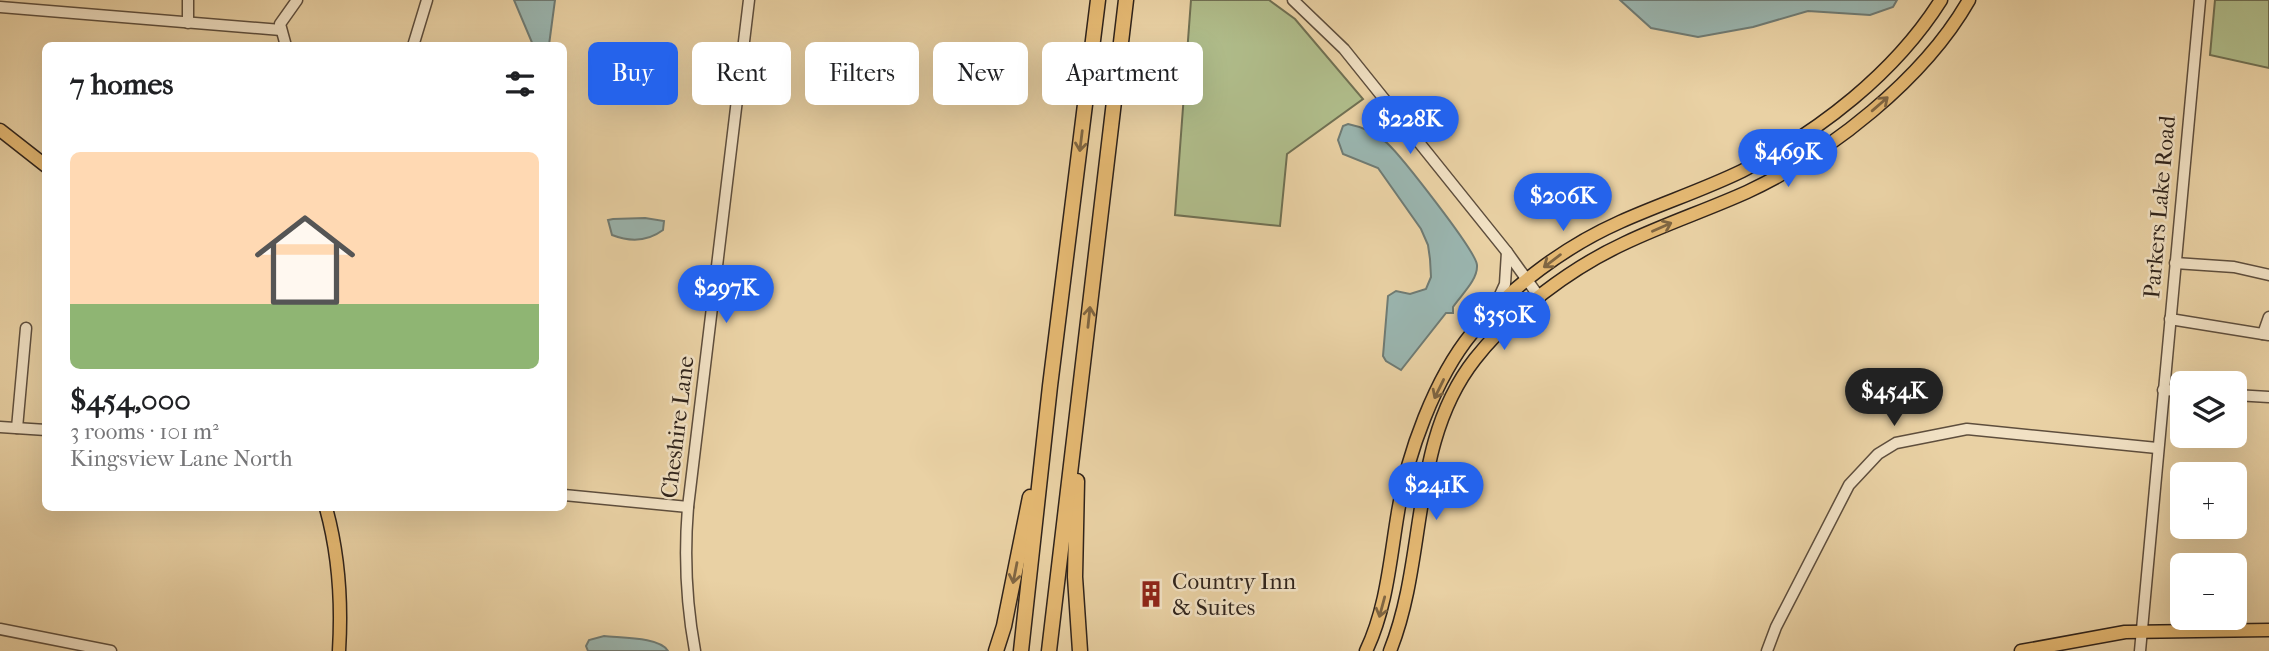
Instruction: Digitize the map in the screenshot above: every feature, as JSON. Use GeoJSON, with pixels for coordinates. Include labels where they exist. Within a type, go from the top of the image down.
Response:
{"type":"FeatureCollection","features":[{"type":"Feature","properties":{"kind":"highway"},"geometry":{"type":"LineString","coordinates":[[1020,651],[1098,0]]}},
{"type":"Feature","properties":{"kind":"highway"},"geometry":{"type":"LineString","coordinates":[[1049,651],[1126,0]]}},
{"type":"Feature","properties":{"kind":"highway"},"geometry":{"type":"LineString","coordinates":[[1080,651],[1075,577],[1082,385]]}},
{"type":"Feature","properties":{"kind":"highway"},"geometry":{"type":"LineString","coordinates":[[996,651],[1012,589],[1050,386]]}},
{"type":"Feature","properties":{"kind":"main road"},"geometry":{"type":"LineString","coordinates":[[1366,651],[1386,592],[1403,483],[1417,436],[1454,359],[1473,332],[1527,280],[1584,239],[1739,172],[1795,141],[1836,111],[1898,56],[1941,0]]}},
{"type":"Feature","properties":{"kind":"main road"},"geometry":{"type":"LineString","coordinates":[[1390,651],[1410,582],[1429,459],[1444,412],[1475,360],[1511,322],[1570,274],[1603,255],[1682,218],[1749,191],[1785,172],[1845,133],[1888,97],[1930,54],[1969,0]]}},
{"type":"Feature","properties":{"kind":"main road"},"geometry":{"type":"LineString","coordinates":[[0,130],[42,163]]}},
{"type":"Feature","properties":{"kind":"main road"},"geometry":{"type":"LineString","coordinates":[[327,511],[333,534],[340,587],[339,651]]}},
{"type":"Feature","properties":{"kind":"main road"},"geometry":{"type":"LineString","coordinates":[[2021,651],[2124,632],[2269,631]]}},
{"type":"Feature","properties":{"kind":"street"},"geometry":{"type":"LineString","coordinates":[[188,0],[188,23]]}},
{"type":"Feature","properties":{"kind":"street"},"geometry":{"type":"LineString","coordinates":[[285,42],[281,23],[297,0]]}},
{"type":"Feature","properties":{"kind":"street"},"geometry":{"type":"LineString","coordinates":[[414,42],[427,0]]}},
{"type":"Feature","properties":{"kind":"street","name":"Cheshire Lane"},"geometry":{"type":"LineString","coordinates":[[695,651],[685,572],[688,507],[750,0]]}},
{"type":"Feature","properties":{"kind":"street"},"geometry":{"type":"LineString","coordinates":[[1293,0],[1344,49],[1507,252],[1540,298]]}},
{"type":"Feature","properties":{"kind":"street","name":"Parkers Lake Road"},"geometry":{"type":"LineString","coordinates":[[2140,651],[2200,0]]}},
{"type":"Feature","properties":{"kind":"street"},"geometry":{"type":"LineString","coordinates":[[0,7],[281,30]]}},
{"type":"Feature","properties":{"kind":"street"},"geometry":{"type":"LineString","coordinates":[[1493,311],[1505,284],[1507,252]]}},
{"type":"Feature","properties":{"kind":"street"},"geometry":{"type":"LineString","coordinates":[[2175,263],[2234,267],[2269,275]]}},
{"type":"Feature","properties":{"kind":"street"},"geometry":{"type":"LineString","coordinates":[[2170,319],[2266,335],[2269,317]]}},
{"type":"Feature","properties":{"kind":"street"},"geometry":{"type":"LineString","coordinates":[[17,428],[26,328]]}},
{"type":"Feature","properties":{"kind":"street"},"geometry":{"type":"LineString","coordinates":[[2163,390],[2170,390]]}},
{"type":"Feature","properties":{"kind":"street"},"geometry":{"type":"LineString","coordinates":[[2247,396],[2269,397]]}},
{"type":"Feature","properties":{"kind":"street"},"geometry":{"type":"LineString","coordinates":[[0,427],[42,430]]}},
{"type":"Feature","properties":{"kind":"street"},"geometry":{"type":"LineString","coordinates":[[1767,651],[1776,627],[1844,494],[1871,462],[1896,443],[1967,429],[2157,448]]}},
{"type":"Feature","properties":{"kind":"street"},"geometry":{"type":"LineString","coordinates":[[567,495],[688,507]]}},
{"type":"Feature","properties":{"kind":"street"},"geometry":{"type":"LineString","coordinates":[[0,629],[111,651]]}},
{"type":"Feature","properties":{"kind":"green space"},"geometry":{"type":"Polygon","coordinates":[[[1191,0],[1269,0],[1295,19],[1363,99],[1287,154],[1280,226],[1175,215],[1183,105],[1203,105],[1203,42],[1188,42],[1191,0]]]}},
{"type":"Feature","properties":{"kind":"green space"},"geometry":{"type":"Polygon","coordinates":[[[2215,0],[2269,0],[2269,68],[2210,55],[2215,0]]]}},
{"type":"Feature","properties":{"kind":"water"},"geometry":{"type":"Polygon","coordinates":[[[514,0],[555,0],[549,42],[532,42],[514,0]]]}},
{"type":"Feature","properties":{"kind":"water"},"geometry":{"type":"Polygon","coordinates":[[[1620,0],[1897,0],[1893,7],[1870,15],[1808,11],[1753,27],[1698,37],[1651,28],[1620,0]]]}},
{"type":"Feature","properties":{"kind":"water"},"geometry":{"type":"Polygon","coordinates":[[[1348,124],[1374,133],[1395,151],[1452,224],[1477,265],[1475,276],[1453,307],[1453,313],[1446,313],[1401,370],[1386,361],[1383,356],[1388,296],[1396,291],[1410,294],[1426,289],[1431,277],[1428,245],[1421,229],[1378,168],[1343,154],[1338,140],[1343,126],[1348,124]]]}},
{"type":"Feature","properties":{"kind":"water"},"geometry":{"type":"Polygon","coordinates":[[[645,218],[664,221],[663,230],[638,240],[612,235],[608,220],[645,218]]]}},
{"type":"Feature","properties":{"kind":"water"},"geometry":{"type":"Polygon","coordinates":[[[604,636],[649,641],[664,646],[668,651],[588,651],[586,646],[589,640],[604,636]]]}},
{"type":"Feature","properties":{"kind":"place","name":"Country Inn & Suites"},"geometry":{"type":"Point","coordinates":[1151,594]}}]}
